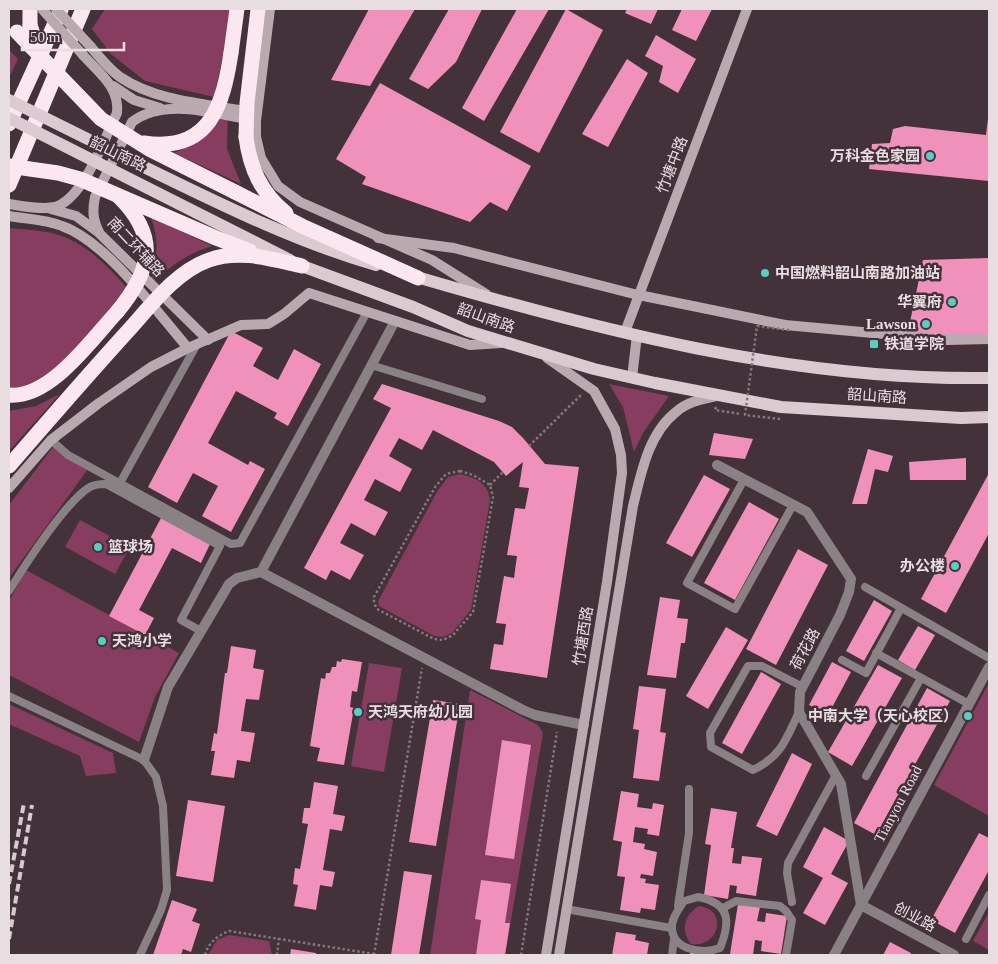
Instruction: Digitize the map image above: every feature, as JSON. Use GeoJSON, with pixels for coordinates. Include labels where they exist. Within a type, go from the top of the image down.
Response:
{"type":"FeatureCollection","features":[{"type":"Feature","properties":{"kind":"highway"},"geometry":{"type":"LineString","coordinates":[[30,9],[30,25],[43,60]]}},
{"type":"Feature","properties":{"kind":"highway"},"geometry":{"type":"LineString","coordinates":[[9,124],[62,9]]}},
{"type":"Feature","properties":{"kind":"highway"},"geometry":{"type":"LineString","coordinates":[[9,185],[61,56],[83,9]]}},
{"type":"Feature","properties":{"kind":"highway"},"geometry":{"type":"LineString","coordinates":[[61,56],[88,9]]}},
{"type":"Feature","properties":{"kind":"highway"},"geometry":{"type":"LineString","coordinates":[[131,139],[160,146],[178,142],[193,136],[217,111],[222,98],[231,53],[237,9]]}},
{"type":"Feature","properties":{"kind":"highway"},"geometry":{"type":"LineString","coordinates":[[258,9],[247,103],[246,137],[254,173],[265,193],[302,226]]}},
{"type":"Feature","properties":{"kind":"highway"},"geometry":{"type":"LineString","coordinates":[[9,24],[101,119],[131,139],[302,226],[418,278]]}},
{"type":"Feature","properties":{"kind":"highway"},"geometry":{"type":"LineString","coordinates":[[9,166],[58,173],[115,192],[234,246],[302,266]]}},
{"type":"Feature","properties":{"kind":"highway"},"geometry":{"type":"LineString","coordinates":[[9,394],[27,393],[43,386],[61,372],[117,312],[140,280],[147,243],[139,222],[115,192]]}},
{"type":"Feature","properties":{"kind":"highway"},"geometry":{"type":"LineString","coordinates":[[9,466],[138,319],[192,267],[209,260],[230,255],[248,255],[302,266]]}},
{"type":"Feature","properties":{"kind":"main road","name":"韶山南路"},"geometry":{"type":"LineString","coordinates":[[9,100],[279,231],[339,254],[418,278],[631,333],[779,364],[937,378],[989,378]]}},
{"type":"Feature","properties":{"kind":"main road","name":"韶山南路"},"geometry":{"type":"LineString","coordinates":[[9,118],[302,266],[413,307],[468,332],[503,343],[632,378],[716,396],[783,407],[961,418],[989,417]]}},
{"type":"Feature","properties":{"kind":"street"},"geometry":{"type":"LineString","coordinates":[[42,9],[107,80],[125,95],[141,103],[168,109],[256,117]]}},
{"type":"Feature","properties":{"kind":"street"},"geometry":{"type":"LineString","coordinates":[[56,9],[104,63],[131,84],[176,99],[256,117]]}},
{"type":"Feature","properties":{"kind":"street"},"geometry":{"type":"LineString","coordinates":[[270,9],[256,117],[256,137],[261,158],[278,186],[300,202],[378,238],[432,260],[495,299]]}},
{"type":"Feature","properties":{"kind":"street","name":"竹塘中路"},"geometry":{"type":"LineString","coordinates":[[632,378],[631,333],[640,295],[747,9]]}},
{"type":"Feature","properties":{"kind":"street"},"geometry":{"type":"LineString","coordinates":[[107,80],[115,91],[118,102],[117,113]]}},
{"type":"Feature","properties":{"kind":"street"},"geometry":{"type":"LineString","coordinates":[[60,225],[131,84]]}},
{"type":"Feature","properties":{"kind":"street","name":"南二环辅路"},"geometry":{"type":"LineString","coordinates":[[147,90],[95,197],[92,210],[94,223],[100,234],[208,340]]}},
{"type":"Feature","properties":{"kind":"street"},"geometry":{"type":"LineString","coordinates":[[132,122],[140,115],[168,109]]}},
{"type":"Feature","properties":{"kind":"street"},"geometry":{"type":"LineString","coordinates":[[43,208],[66,202],[80,188]]}},
{"type":"Feature","properties":{"kind":"street"},"geometry":{"type":"LineString","coordinates":[[77,232],[95,197]]}},
{"type":"Feature","properties":{"kind":"street"},"geometry":{"type":"LineString","coordinates":[[11,204],[67,212],[83,220],[100,234]]}},
{"type":"Feature","properties":{"kind":"street"},"geometry":{"type":"LineString","coordinates":[[9,216],[60,225],[77,232],[123,273],[192,346]]}},
{"type":"Feature","properties":{"kind":"street"},"geometry":{"type":"LineString","coordinates":[[378,238],[454,248],[640,295],[785,324],[939,339],[989,340]]}},
{"type":"Feature","properties":{"kind":"street"},"geometry":{"type":"LineString","coordinates":[[9,488],[51,440],[99,403],[151,367],[192,346],[241,325],[268,324],[284,314],[309,293],[470,345],[503,343]]}},
{"type":"Feature","properties":{"kind":"street"},"geometry":{"type":"LineString","coordinates":[[261,572],[395,321]]}},
{"type":"Feature","properties":{"kind":"street","name":"竹塘西路"},"geometry":{"type":"LineString","coordinates":[[540,353],[589,387],[604,406],[615,429],[621,455],[622,473],[584,725],[546,955]]}},
{"type":"Feature","properties":{"kind":"street","name":"竹塘西路"},"geometry":{"type":"LineString","coordinates":[[559,955],[633,506],[641,473],[649,451],[661,428],[676,412],[694,402],[716,396]]}},
{"type":"Feature","properties":{"kind":"street","name":"荷花路"},"geometry":{"type":"LineString","coordinates":[[717,465],[808,512],[851,580],[849,592],[840,615],[800,692],[800,712]]}},
{"type":"Feature","properties":{"kind":"street"},"geometry":{"type":"LineString","coordinates":[[144,760],[168,687],[229,584],[237,578],[261,572],[522,710],[535,715],[584,725]]}},
{"type":"Feature","properties":{"kind":"street","name":"Tianyou Road"},"geometry":{"type":"LineString","coordinates":[[834,955],[989,667]]}},
{"type":"Feature","properties":{"kind":"street"},"geometry":{"type":"LineString","coordinates":[[800,712],[841,784],[861,905]]}},
{"type":"Feature","properties":{"kind":"street","name":"创业路"},"geometry":{"type":"LineString","coordinates":[[861,905],[954,955]]}},
{"type":"Feature","properties":{"kind":"lane"},"geometry":{"type":"LineString","coordinates":[[51,440],[68,455],[231,544],[240,544],[367,312]]}},
{"type":"Feature","properties":{"kind":"lane"},"geometry":{"type":"LineString","coordinates":[[120,483],[192,346]]}},
{"type":"Feature","properties":{"kind":"lane"},"geometry":{"type":"LineString","coordinates":[[371,366],[482,399]]}},
{"type":"Feature","properties":{"kind":"lane"},"geometry":{"type":"LineString","coordinates":[[9,591],[28,562],[79,495],[92,485],[106,484],[220,546],[181,620],[201,631]]}},
{"type":"Feature","properties":{"kind":"lane"},"geometry":{"type":"LineString","coordinates":[[741,485],[687,583],[735,609],[793,505]]}},
{"type":"Feature","properties":{"kind":"lane"},"geometry":{"type":"LineString","coordinates":[[865,587],[989,658]]}},
{"type":"Feature","properties":{"kind":"lane"},"geometry":{"type":"LineString","coordinates":[[842,660],[866,673],[901,608]]}},
{"type":"Feature","properties":{"kind":"lane"},"geometry":{"type":"LineString","coordinates":[[876,653],[969,704]]}},
{"type":"Feature","properties":{"kind":"lane"},"geometry":{"type":"LineString","coordinates":[[800,712],[779,751],[770,762],[753,770],[712,747],[710,733],[748,666],[762,666],[802,687]]}},
{"type":"Feature","properties":{"kind":"lane"},"geometry":{"type":"LineString","coordinates":[[866,776],[921,678]]}},
{"type":"Feature","properties":{"kind":"lane"},"geometry":{"type":"LineString","coordinates":[[9,696],[144,760],[156,777],[163,806],[167,890],[161,910],[140,955]]}},
{"type":"Feature","properties":{"kind":"lane"},"geometry":{"type":"LineString","coordinates":[[792,902],[787,873],[788,863],[836,775]]}},
{"type":"Feature","properties":{"kind":"lane"},"geometry":{"type":"LineString","coordinates":[[672,955],[674,938],[671,928],[677,911],[689,832],[689,789]]}},
{"type":"Feature","properties":{"kind":"lane"},"geometry":{"type":"LineString","coordinates":[[966,939],[989,895]]}},
{"type":"Feature","properties":{"kind":"lane"},"geometry":{"type":"LineString","coordinates":[[674,938],[683,947],[710,951],[720,948],[726,932],[727,921],[723,908],[711,899],[698,897],[684,901],[677,911]]}},
{"type":"Feature","properties":{"kind":"lane"},"geometry":{"type":"LineString","coordinates":[[723,908],[742,900],[780,906],[792,920],[786,955]]}},
{"type":"Feature","properties":{"kind":"lane"},"geometry":{"type":"LineString","coordinates":[[566,909],[671,928]]}},
{"type":"Feature","properties":{"kind":"path"},"geometry":{"type":"LineString","coordinates":[[745,414],[757,326],[789,330]]}},
{"type":"Feature","properties":{"kind":"path"},"geometry":{"type":"LineString","coordinates":[[529,446],[589,387]]}},
{"type":"Feature","properties":{"kind":"path"},"geometry":{"type":"LineString","coordinates":[[715,410],[780,419]]}},
{"type":"Feature","properties":{"kind":"path"},"geometry":{"type":"LineString","coordinates":[[460,471],[473,475],[490,485],[493,497],[473,612],[453,635],[443,640],[434,639],[377,609],[374,597],[435,487],[446,474],[460,471]]}},
{"type":"Feature","properties":{"kind":"path"},"geometry":{"type":"LineString","coordinates":[[490,485],[503,472]]}},
{"type":"Feature","properties":{"kind":"path"},"geometry":{"type":"LineString","coordinates":[[205,955],[207,948],[216,937],[229,931],[374,955],[424,658]]}},
{"type":"Feature","properties":{"kind":"path"},"geometry":{"type":"LineString","coordinates":[[521,955],[559,720]]}},
{"type":"Feature","properties":{"kind":"path"},"geometry":{"type":"LineString","coordinates":[[277,955],[279,938]]}},
{"type":"Feature","properties":{"kind":"shaded area"},"geometry":{"type":"Polygon","coordinates":[[[105,9],[233,9],[214,97],[145,81],[111,54],[92,29],[105,9]]]}},
{"type":"Feature","properties":{"kind":"shaded area"},"geometry":{"type":"Polygon","coordinates":[[[9,50],[18,59],[9,78],[9,50]]]}},
{"type":"Feature","properties":{"kind":"shaded area"},"geometry":{"type":"Polygon","coordinates":[[[228,107],[227,149],[241,184],[174,153],[206,136],[228,107]]]}},
{"type":"Feature","properties":{"kind":"shaded area"},"geometry":{"type":"Polygon","coordinates":[[[151,217],[212,246],[193,253],[177,262],[148,287],[154,269],[156,252],[156,235],[151,217]]]}},
{"type":"Feature","properties":{"kind":"shaded area"},"geometry":{"type":"Polygon","coordinates":[[[9,228],[47,232],[77,243],[101,261],[128,289],[70,357],[45,380],[32,387],[9,389],[9,228]]]}},
{"type":"Feature","properties":{"kind":"shaded area"},"geometry":{"type":"Polygon","coordinates":[[[609,384],[669,396],[643,433],[634,452],[623,407],[609,384]]]}},
{"type":"Feature","properties":{"kind":"shaded area"},"geometry":{"type":"Polygon","coordinates":[[[60,394],[9,451],[9,411],[36,406],[60,394]]]}},
{"type":"Feature","properties":{"kind":"shaded area"},"geometry":{"type":"Polygon","coordinates":[[[53,447],[88,469],[9,578],[9,505],[53,447]]]}},
{"type":"Feature","properties":{"kind":"shaded area"},"geometry":{"type":"Polygon","coordinates":[[[460,474],[480,482],[489,494],[490,500],[471,610],[452,633],[443,637],[434,636],[379,606],[378,601],[438,490],[448,477],[460,474]]]}},
{"type":"Feature","properties":{"kind":"shaded area","name":"篮球场"},"geometry":{"type":"Polygon","coordinates":[[[80,520],[130,547],[115,574],[65,547],[80,520]]]}},
{"type":"Feature","properties":{"kind":"shaded area"},"geometry":{"type":"Polygon","coordinates":[[[26,570],[179,653],[155,697],[139,742],[9,675],[9,601],[26,570]]]}},
{"type":"Feature","properties":{"kind":"shaded area"},"geometry":{"type":"Polygon","coordinates":[[[369,663],[402,668],[384,772],[351,766],[369,663]]]}},
{"type":"Feature","properties":{"kind":"shaded area"},"geometry":{"type":"Polygon","coordinates":[[[989,683],[989,816],[934,785],[989,683]]]}},
{"type":"Feature","properties":{"kind":"shaded area"},"geometry":{"type":"Polygon","coordinates":[[[470,690],[538,725],[543,733],[505,955],[430,955],[470,690]]]}},
{"type":"Feature","properties":{"kind":"shaded area"},"geometry":{"type":"Polygon","coordinates":[[[9,704],[113,753],[116,773],[86,776],[80,756],[9,724],[9,704]]]}},
{"type":"Feature","properties":{"kind":"shaded area"},"geometry":{"type":"Polygon","coordinates":[[[699,906],[708,909],[714,914],[717,920],[717,928],[709,940],[701,944],[691,944],[686,933],[685,923],[690,914],[699,906]]]}},
{"type":"Feature","properties":{"kind":"shaded area"},"geometry":{"type":"Polygon","coordinates":[[[989,912],[989,950],[973,941],[989,912]]]}},
{"type":"Feature","properties":{"kind":"shaded area"},"geometry":{"type":"Polygon","coordinates":[[[229,935],[269,941],[272,955],[208,955],[217,940],[229,935]]]}},
{"type":"Feature","properties":{"kind":"building"},"geometry":{"type":"Polygon","coordinates":[[[369,9],[415,9],[370,86],[331,80],[369,9]]]}},
{"type":"Feature","properties":{"kind":"building"},"geometry":{"type":"Polygon","coordinates":[[[449,9],[482,9],[456,62],[428,89],[409,79],[449,9]]]}},
{"type":"Feature","properties":{"kind":"building"},"geometry":{"type":"Polygon","coordinates":[[[517,9],[549,9],[484,121],[462,108],[517,9]]]}},
{"type":"Feature","properties":{"kind":"building"},"geometry":{"type":"Polygon","coordinates":[[[566,9],[603,30],[539,153],[500,132],[566,9]]]}},
{"type":"Feature","properties":{"kind":"building"},"geometry":{"type":"Polygon","coordinates":[[[627,9],[658,9],[651,24],[625,13],[627,9]]]}},
{"type":"Feature","properties":{"kind":"building"},"geometry":{"type":"Polygon","coordinates":[[[682,9],[712,9],[696,41],[672,30],[682,9]]]}},
{"type":"Feature","properties":{"kind":"building"},"geometry":{"type":"Polygon","coordinates":[[[656,35],[696,59],[678,93],[659,82],[663,66],[645,56],[656,35]]]}},
{"type":"Feature","properties":{"kind":"building"},"geometry":{"type":"Polygon","coordinates":[[[627,59],[648,73],[608,147],[582,134],[627,59]]]}},
{"type":"Feature","properties":{"kind":"building"},"geometry":{"type":"Polygon","coordinates":[[[380,83],[531,166],[507,211],[490,202],[470,222],[362,184],[366,177],[336,159],[380,83]]]}},
{"type":"Feature","properties":{"kind":"building","name":"万科金色家园"},"geometry":{"type":"Polygon","coordinates":[[[988,119],[989,181],[869,169],[872,144],[890,143],[893,129],[905,126],[986,135],[988,119]]]}},
{"type":"Feature","properties":{"kind":"building","name":"华翼府"},"geometry":{"type":"Polygon","coordinates":[[[989,258],[989,344],[905,346],[923,260],[989,258]]]}},
{"type":"Feature","properties":{"kind":"building"},"geometry":{"type":"Polygon","coordinates":[[[231,331],[263,348],[253,366],[278,380],[294,349],[321,364],[288,426],[274,418],[277,413],[236,391],[208,443],[248,465],[250,461],[265,469],[231,532],[202,516],[218,486],[193,473],[177,503],[148,487],[231,331]]]}},
{"type":"Feature","properties":{"kind":"building"},"geometry":{"type":"Polygon","coordinates":[[[382,384],[499,421],[512,427],[545,464],[579,467],[547,678],[490,669],[494,644],[503,645],[506,624],[496,623],[504,576],[514,578],[517,556],[507,555],[515,508],[525,509],[529,488],[519,487],[523,462],[506,476],[494,462],[433,430],[422,450],[399,438],[389,456],[412,469],[400,492],[375,479],[364,500],[388,512],[375,536],[351,523],[340,543],[364,555],[350,580],[331,570],[326,580],[304,568],[391,408],[373,399],[382,384]]]}},
{"type":"Feature","properties":{"kind":"building"},"geometry":{"type":"Polygon","coordinates":[[[714,433],[753,439],[745,459],[709,455],[714,433]]]}},
{"type":"Feature","properties":{"kind":"building"},"geometry":{"type":"Polygon","coordinates":[[[868,449],[893,456],[888,472],[875,469],[867,504],[852,504],[868,449]]]}},
{"type":"Feature","properties":{"kind":"building"},"geometry":{"type":"Polygon","coordinates":[[[966,458],[966,480],[910,480],[909,462],[966,458]]]}},
{"type":"Feature","properties":{"kind":"building","name":"办公楼"},"geometry":{"type":"Polygon","coordinates":[[[989,473],[989,533],[946,613],[921,599],[989,473]]]}},
{"type":"Feature","properties":{"kind":"building"},"geometry":{"type":"Polygon","coordinates":[[[704,475],[730,489],[692,557],[666,543],[704,475]]]}},
{"type":"Feature","properties":{"kind":"building"},"geometry":{"type":"Polygon","coordinates":[[[749,502],[779,519],[735,600],[704,583],[749,502]]]}},
{"type":"Feature","properties":{"kind":"building"},"geometry":{"type":"Polygon","coordinates":[[[161,518],[210,544],[201,563],[172,548],[139,610],[154,618],[145,635],[109,616],[161,518]]]}},
{"type":"Feature","properties":{"kind":"building"},"geometry":{"type":"Polygon","coordinates":[[[798,549],[828,565],[776,665],[746,649],[798,549]]]}},
{"type":"Feature","properties":{"kind":"building"},"geometry":{"type":"Polygon","coordinates":[[[660,597],[680,600],[677,618],[688,619],[685,643],[681,643],[676,678],[647,675],[660,597]]]}},
{"type":"Feature","properties":{"kind":"building"},"geometry":{"type":"Polygon","coordinates":[[[874,600],[892,611],[864,661],[846,651],[874,600]]]}},
{"type":"Feature","properties":{"kind":"building"},"geometry":{"type":"Polygon","coordinates":[[[918,626],[935,635],[915,670],[898,660],[918,626]]]}},
{"type":"Feature","properties":{"kind":"building"},"geometry":{"type":"Polygon","coordinates":[[[726,627],[748,640],[708,709],[686,696],[726,627]]]}},
{"type":"Feature","properties":{"kind":"building"},"geometry":{"type":"Polygon","coordinates":[[[231,646],[256,650],[253,668],[264,670],[259,700],[246,699],[241,731],[255,733],[250,762],[237,760],[234,778],[211,775],[215,751],[211,751],[214,733],[217,734],[225,673],[227,673],[231,646]]]}},
{"type":"Feature","properties":{"kind":"building"},"geometry":{"type":"Polygon","coordinates":[[[342,659],[362,662],[357,692],[352,691],[350,707],[354,708],[344,765],[317,761],[320,748],[310,746],[321,678],[325,679],[326,673],[330,673],[332,667],[336,667],[337,661],[341,662],[342,659]]]}},
{"type":"Feature","properties":{"kind":"building"},"geometry":{"type":"Polygon","coordinates":[[[832,662],[851,672],[828,715],[809,705],[832,662]]]}},
{"type":"Feature","properties":{"kind":"building"},"geometry":{"type":"Polygon","coordinates":[[[878,665],[902,678],[852,766],[828,752],[878,665]]]}},
{"type":"Feature","properties":{"kind":"building"},"geometry":{"type":"Polygon","coordinates":[[[761,672],[781,684],[742,754],[722,743],[761,672]]]}},
{"type":"Feature","properties":{"kind":"building"},"geometry":{"type":"Polygon","coordinates":[[[639,686],[666,689],[660,732],[666,733],[659,781],[633,778],[639,730],[633,729],[639,686]]]}},
{"type":"Feature","properties":{"kind":"building"},"geometry":{"type":"Polygon","coordinates":[[[927,688],[950,701],[876,835],[854,823],[927,688]]]}},
{"type":"Feature","properties":{"kind":"building"},"geometry":{"type":"Polygon","coordinates":[[[433,700],[460,704],[436,846],[409,842],[433,700]]]}},
{"type":"Feature","properties":{"kind":"building"},"geometry":{"type":"Polygon","coordinates":[[[502,740],[531,745],[514,859],[485,855],[502,740]]]}},
{"type":"Feature","properties":{"kind":"building"},"geometry":{"type":"Polygon","coordinates":[[[792,753],[812,764],[777,836],[756,826],[792,753]]]}},
{"type":"Feature","properties":{"kind":"building"},"geometry":{"type":"Polygon","coordinates":[[[314,782],[338,786],[333,814],[345,816],[342,831],[330,829],[323,870],[335,872],[332,887],[320,885],[316,910],[294,906],[298,885],[293,884],[295,868],[300,869],[308,824],[302,823],[304,808],[310,808],[314,782]]]}},
{"type":"Feature","properties":{"kind":"building"},"geometry":{"type":"Polygon","coordinates":[[[621,791],[639,794],[637,807],[652,809],[653,803],[664,805],[659,836],[647,834],[648,829],[635,827],[633,842],[645,844],[644,849],[657,852],[653,876],[641,874],[640,878],[646,879],[645,883],[659,885],[655,910],[641,908],[640,913],[620,910],[625,877],[617,876],[622,842],[613,840],[621,791]]]}},
{"type":"Feature","properties":{"kind":"building"},"geometry":{"type":"Polygon","coordinates":[[[188,800],[225,806],[213,882],[176,876],[188,800]]]}},
{"type":"Feature","properties":{"kind":"building"},"geometry":{"type":"Polygon","coordinates":[[[711,808],[737,812],[731,848],[734,848],[732,863],[741,864],[742,856],[762,858],[756,896],[736,893],[737,886],[730,885],[728,899],[704,895],[711,845],[705,844],[711,808]]]}},
{"type":"Feature","properties":{"kind":"building"},"geometry":{"type":"Polygon","coordinates":[[[824,827],[849,841],[831,874],[848,883],[825,925],[803,913],[823,878],[803,867],[824,827]]]}},
{"type":"Feature","properties":{"kind":"building"},"geometry":{"type":"Polygon","coordinates":[[[979,833],[989,838],[989,870],[955,933],[931,920],[979,833]]]}},
{"type":"Feature","properties":{"kind":"building"},"geometry":{"type":"Polygon","coordinates":[[[404,871],[432,875],[419,955],[391,955],[404,871]]]}},
{"type":"Feature","properties":{"kind":"building"},"geometry":{"type":"Polygon","coordinates":[[[481,880],[511,884],[505,923],[510,923],[505,955],[476,955],[481,920],[475,919],[481,880]]]}},
{"type":"Feature","properties":{"kind":"building"},"geometry":{"type":"Polygon","coordinates":[[[172,900],[197,909],[192,921],[200,924],[191,952],[183,949],[181,955],[153,955],[172,900]]]}},
{"type":"Feature","properties":{"kind":"building"},"geometry":{"type":"Polygon","coordinates":[[[738,904],[760,907],[757,921],[765,922],[766,913],[787,916],[781,954],[761,951],[762,941],[755,940],[753,955],[730,954],[738,904]]]}},
{"type":"Feature","properties":{"kind":"building"},"geometry":{"type":"Polygon","coordinates":[[[616,932],[636,935],[635,940],[649,943],[647,955],[612,955],[616,932]]]}},
{"type":"Feature","properties":{"kind":"building"},"geometry":{"type":"Polygon","coordinates":[[[890,942],[911,953],[910,955],[883,955],[890,942]]]}},
{"type":"Feature","properties":{"kind":"building"},"geometry":{"type":"Polygon","coordinates":[[[291,949],[316,953],[316,955],[290,955],[291,949]]]}},
{"type":"Feature","properties":{"kind":"building"},"geometry":{"type":"Polygon","coordinates":[[[690,951],[709,954],[709,955],[690,955],[690,951]]]}},
{"type":"Feature","properties":{"kind":"railway"},"geometry":{"type":"LineString","coordinates":[[9,884],[24,803]]}},
{"type":"Feature","properties":{"kind":"railway"},"geometry":{"type":"LineString","coordinates":[[9,939],[32,805]]}},
{"type":"Feature","properties":{"kind":"place","name":"万科金色家园"},"geometry":{"type":"Point","coordinates":[930,156]}},
{"type":"Feature","properties":{"kind":"place","name":"中国燃料韶山南路加油站"},"geometry":{"type":"Point","coordinates":[765,273]}},
{"type":"Feature","properties":{"kind":"place","name":"华翼府"},"geometry":{"type":"Point","coordinates":[952,302]}},
{"type":"Feature","properties":{"kind":"place","name":"Lawson"},"geometry":{"type":"Point","coordinates":[926,324]}},
{"type":"Feature","properties":{"kind":"place","name":"铁道学院"},"geometry":{"type":"Point","coordinates":[874,344]}},
{"type":"Feature","properties":{"kind":"place","name":"篮球场"},"geometry":{"type":"Point","coordinates":[98,547]}},
{"type":"Feature","properties":{"kind":"place","name":"办公楼"},"geometry":{"type":"Point","coordinates":[955,566]}},
{"type":"Feature","properties":{"kind":"place","name":"天鸿小学"},"geometry":{"type":"Point","coordinates":[102,641]}},
{"type":"Feature","properties":{"kind":"place","name":"天鸿天府幼儿园"},"geometry":{"type":"Point","coordinates":[358,712]}},
{"type":"Feature","properties":{"kind":"place","name":"中南大学（天心校区）"},"geometry":{"type":"Point","coordinates":[968,716]}}]}
